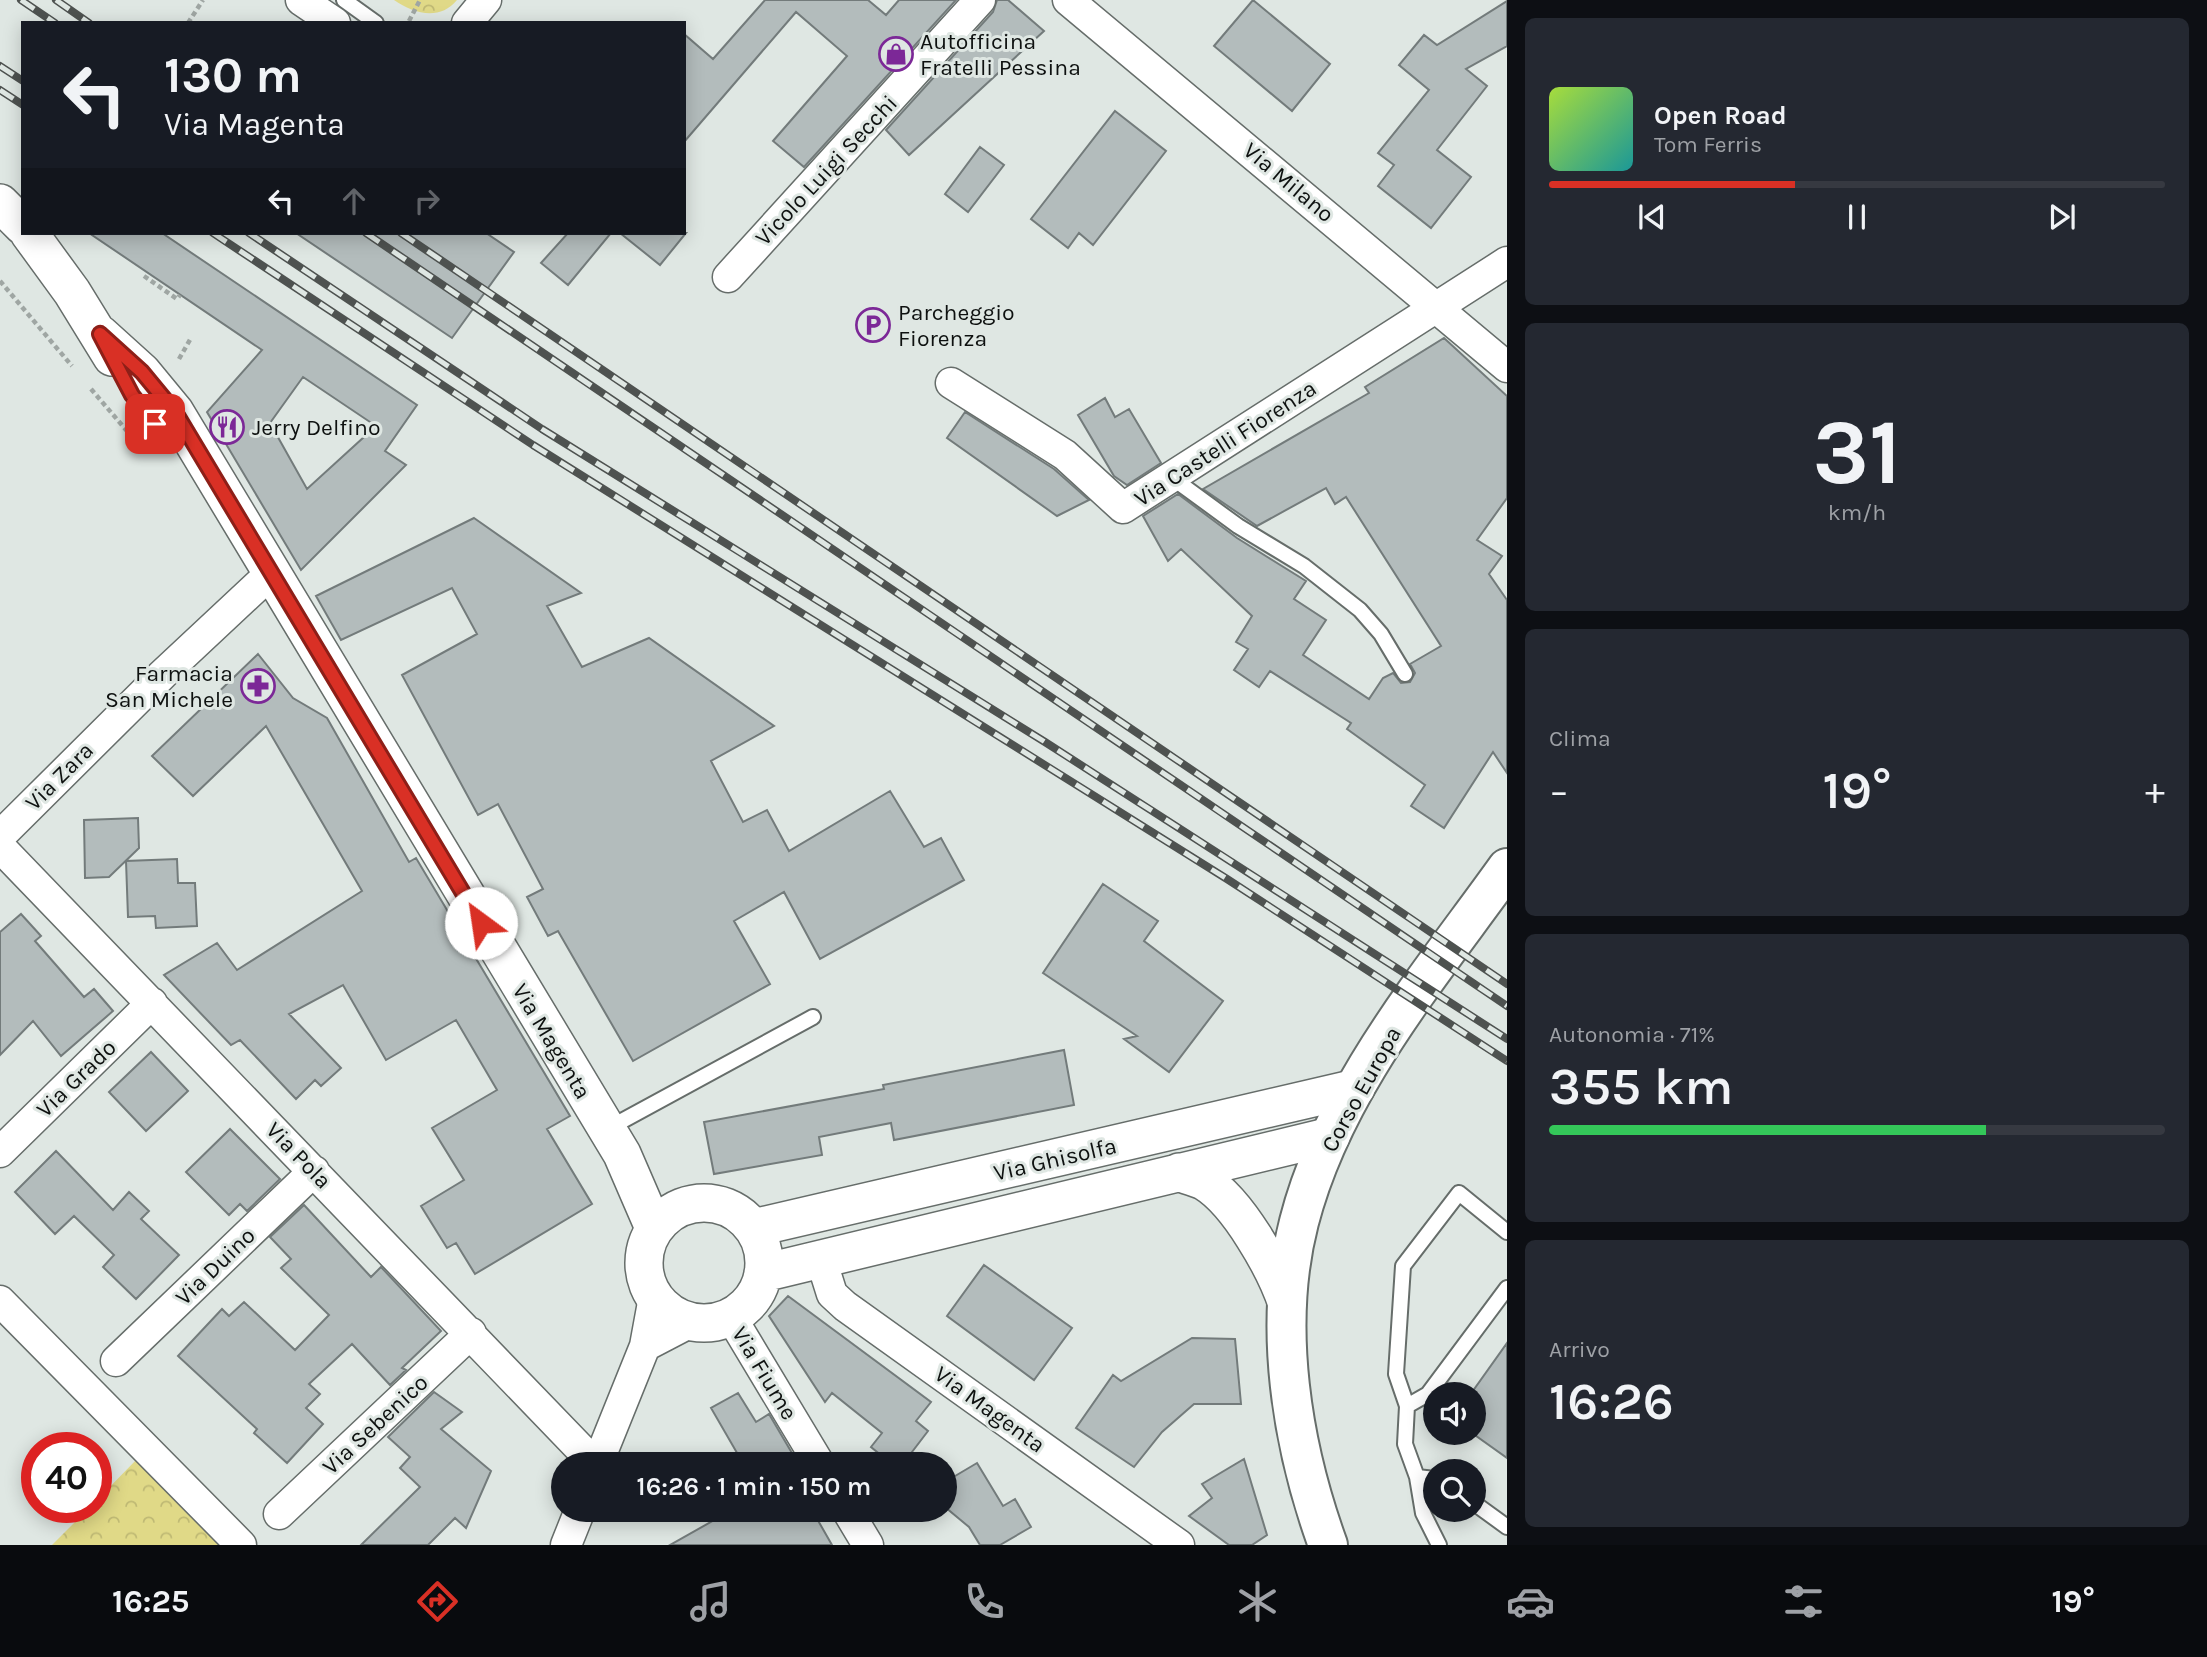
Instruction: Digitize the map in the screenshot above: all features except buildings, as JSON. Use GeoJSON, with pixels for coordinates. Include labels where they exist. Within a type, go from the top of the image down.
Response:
{"type":"FeatureCollection","features":[{"type":"Feature","properties":{"kind":"main road","name":"Corso Europa"},"geometry":{"type":"LineString","coordinates":[[1328,1545],[1315,1510],[1295,1418],[1287,1304],[1299,1220],[1331,1136],[1356,1088],[1389,1035],[1507,868]]}},
{"type":"Feature","properties":{"kind":"street"},"geometry":{"type":"LineString","coordinates":[[301,0],[332,21]]}},
{"type":"Feature","properties":{"kind":"street"},"geometry":{"type":"LineString","coordinates":[[469,21],[486,0]]}},
{"type":"Feature","properties":{"kind":"street","name":"Vicolo Luigi Secchi"},"geometry":{"type":"LineString","coordinates":[[728,277],[980,0]]}},
{"type":"Feature","properties":{"kind":"street","name":"Via Milano"},"geometry":{"type":"LineString","coordinates":[[1068,0],[1507,367]]}},
{"type":"Feature","properties":{"kind":"street"},"geometry":{"type":"LineString","coordinates":[[0,203],[21,224]]}},
{"type":"Feature","properties":{"kind":"street","name":"Via Magenta"},"geometry":{"type":"LineString","coordinates":[[30,235],[100,334],[132,395],[173,446],[224,495],[614,1142],[666,1218]]}},
{"type":"Feature","properties":{"kind":"street","name":"Via Castelli Fiorenza"},"geometry":{"type":"LineString","coordinates":[[951,383],[1065,455],[1123,508],[1507,262]]}},
{"type":"Feature","properties":{"kind":"street","name":"Via Zara"},"geometry":{"type":"LineString","coordinates":[[0,836],[163,674],[271,573]]}},
{"type":"Feature","properties":{"kind":"street","name":"Via Pola"},"geometry":{"type":"LineString","coordinates":[[0,847],[585,1452]]}},
{"type":"Feature","properties":{"kind":"street","name":"Via Grado"},"geometry":{"type":"LineString","coordinates":[[0,1152],[152,1003]]}},
{"type":"Feature","properties":{"kind":"street","name":"Via Ghisolfa"},"geometry":{"type":"LineString","coordinates":[[753,1228],[1356,1088]]}},
{"type":"Feature","properties":{"kind":"street","name":"Via Ghisolfa"},"geometry":{"type":"LineString","coordinates":[[763,1273],[1331,1136]]}},
{"type":"Feature","properties":{"kind":"street","name":"Via Duino"},"geometry":{"type":"LineString","coordinates":[[116,1361],[314,1171]]}},
{"type":"Feature","properties":{"kind":"street"},"geometry":{"type":"LineString","coordinates":[[1179,1172],[1206,1183],[1230,1208],[1258,1243],[1277,1276],[1287,1304]]}},
{"type":"Feature","properties":{"kind":"street"},"geometry":{"type":"LineString","coordinates":[[645,1346],[691,1322],[717,1322],[731,1317],[747,1305],[760,1285],[764,1259],[753,1228],[733,1210],[710,1203],[666,1218],[647,1243],[643,1262],[648,1285],[654,1297],[661,1305],[691,1322]]}},
{"type":"Feature","properties":{"kind":"street","name":"Via Magenta"},"geometry":{"type":"LineString","coordinates":[[821,1259],[832,1294],[845,1306],[1180,1545]]}},
{"type":"Feature","properties":{"kind":"street"},"geometry":{"type":"LineString","coordinates":[[602,1452],[645,1346],[654,1297]]}},
{"type":"Feature","properties":{"kind":"street"},"geometry":{"type":"LineString","coordinates":[[0,1301],[242,1545]]}},
{"type":"Feature","properties":{"kind":"street","name":"Via Fiume"},"geometry":{"type":"LineString","coordinates":[[731,1317],[812,1452]]}},
{"type":"Feature","properties":{"kind":"street","name":"Via Sebenico"},"geometry":{"type":"LineString","coordinates":[[279,1514],[471,1333]]}},
{"type":"Feature","properties":{"kind":"street"},"geometry":{"type":"LineString","coordinates":[[566,1545],[575,1522]]}},
{"type":"Feature","properties":{"kind":"street"},"geometry":{"type":"LineString","coordinates":[[854,1522],[868,1545]]}},
{"type":"Feature","properties":{"kind":"lane"},"geometry":{"type":"LineString","coordinates":[[344,0],[373,21]]}},
{"type":"Feature","properties":{"kind":"lane"},"geometry":{"type":"LineString","coordinates":[[1171,477],[1238,526],[1304,566],[1360,610],[1381,634],[1405,674]]}},
{"type":"Feature","properties":{"kind":"lane"},"geometry":{"type":"LineString","coordinates":[[614,1142],[813,1017]]}},
{"type":"Feature","properties":{"kind":"lane"},"geometry":{"type":"LineString","coordinates":[[1438,1545],[1423,1513],[1417,1476],[1405,1444],[1407,1406],[1396,1374],[1403,1266],[1459,1193],[1507,1232]]}},
{"type":"Feature","properties":{"kind":"lane"},"geometry":{"type":"LineString","coordinates":[[1407,1406],[1428,1394],[1507,1288]]}},
{"type":"Feature","properties":{"kind":"lane"},"geometry":{"type":"LineString","coordinates":[[1417,1476],[1423,1477]]}},
{"type":"Feature","properties":{"kind":"lane"},"geometry":{"type":"LineString","coordinates":[[1486,1512],[1507,1527]]}},
{"type":"Feature","properties":{"kind":"path"},"geometry":{"type":"LineString","coordinates":[[189,21],[203,0]]}},
{"type":"Feature","properties":{"kind":"path"},"geometry":{"type":"LineString","coordinates":[[409,21],[419,0]]}},
{"type":"Feature","properties":{"kind":"path"},"geometry":{"type":"LineString","coordinates":[[144,276],[177,299],[180,295]]}},
{"type":"Feature","properties":{"kind":"green space"},"geometry":{"type":"Polygon","coordinates":[[[394,0],[457,0],[443,11],[427,13],[410,9],[394,0]]]}},
{"type":"Feature","properties":{"kind":"green space"},"geometry":{"type":"Polygon","coordinates":[[[138,1458],[220,1545],[52,1545],[74,1523],[112,1523],[112,1485],[138,1458]]]}},
{"type":"Feature","properties":{"kind":"railway"},"geometry":{"type":"LineString","coordinates":[[21,0],[52,21]]}},
{"type":"Feature","properties":{"kind":"railway"},"geometry":{"type":"LineString","coordinates":[[56,0],[86,21]]}},
{"type":"Feature","properties":{"kind":"railway"},"geometry":{"type":"LineString","coordinates":[[0,66],[21,80]]}},
{"type":"Feature","properties":{"kind":"railway"},"geometry":{"type":"LineString","coordinates":[[0,90],[21,104]]}},
{"type":"Feature","properties":{"kind":"railway"},"geometry":{"type":"LineString","coordinates":[[216,235],[533,445],[1227,879],[1507,1061]]}},
{"type":"Feature","properties":{"kind":"railway"},"geometry":{"type":"LineString","coordinates":[[252,235],[542,429],[1045,742],[1507,1039]]}},
{"type":"Feature","properties":{"kind":"railway"},"geometry":{"type":"LineString","coordinates":[[369,235],[1507,1006]]}},
{"type":"Feature","properties":{"kind":"railway"},"geometry":{"type":"LineString","coordinates":[[404,235],[1507,984]]}},
{"type":"Feature","properties":{"kind":"place","name":"Autofficina Fratelli Pessina"},"geometry":{"type":"Point","coordinates":[896,54]}},
{"type":"Feature","properties":{"kind":"place","name":"Parcheggio Fiorenza"},"geometry":{"type":"Point","coordinates":[873,325]}},
{"type":"Feature","properties":{"kind":"place","name":"Jerry Delfino"},"geometry":{"type":"Point","coordinates":[227,427]}},
{"type":"Feature","properties":{"kind":"place","name":"Farmacia San Michele"},"geometry":{"type":"Point","coordinates":[258,686]}},
{"type":"Feature","properties":{"kind":"route"},"geometry":{"type":"LineString","coordinates":[[155,424],[132,395],[100,334],[142,372],[175,412],[481,923]]}}]}
